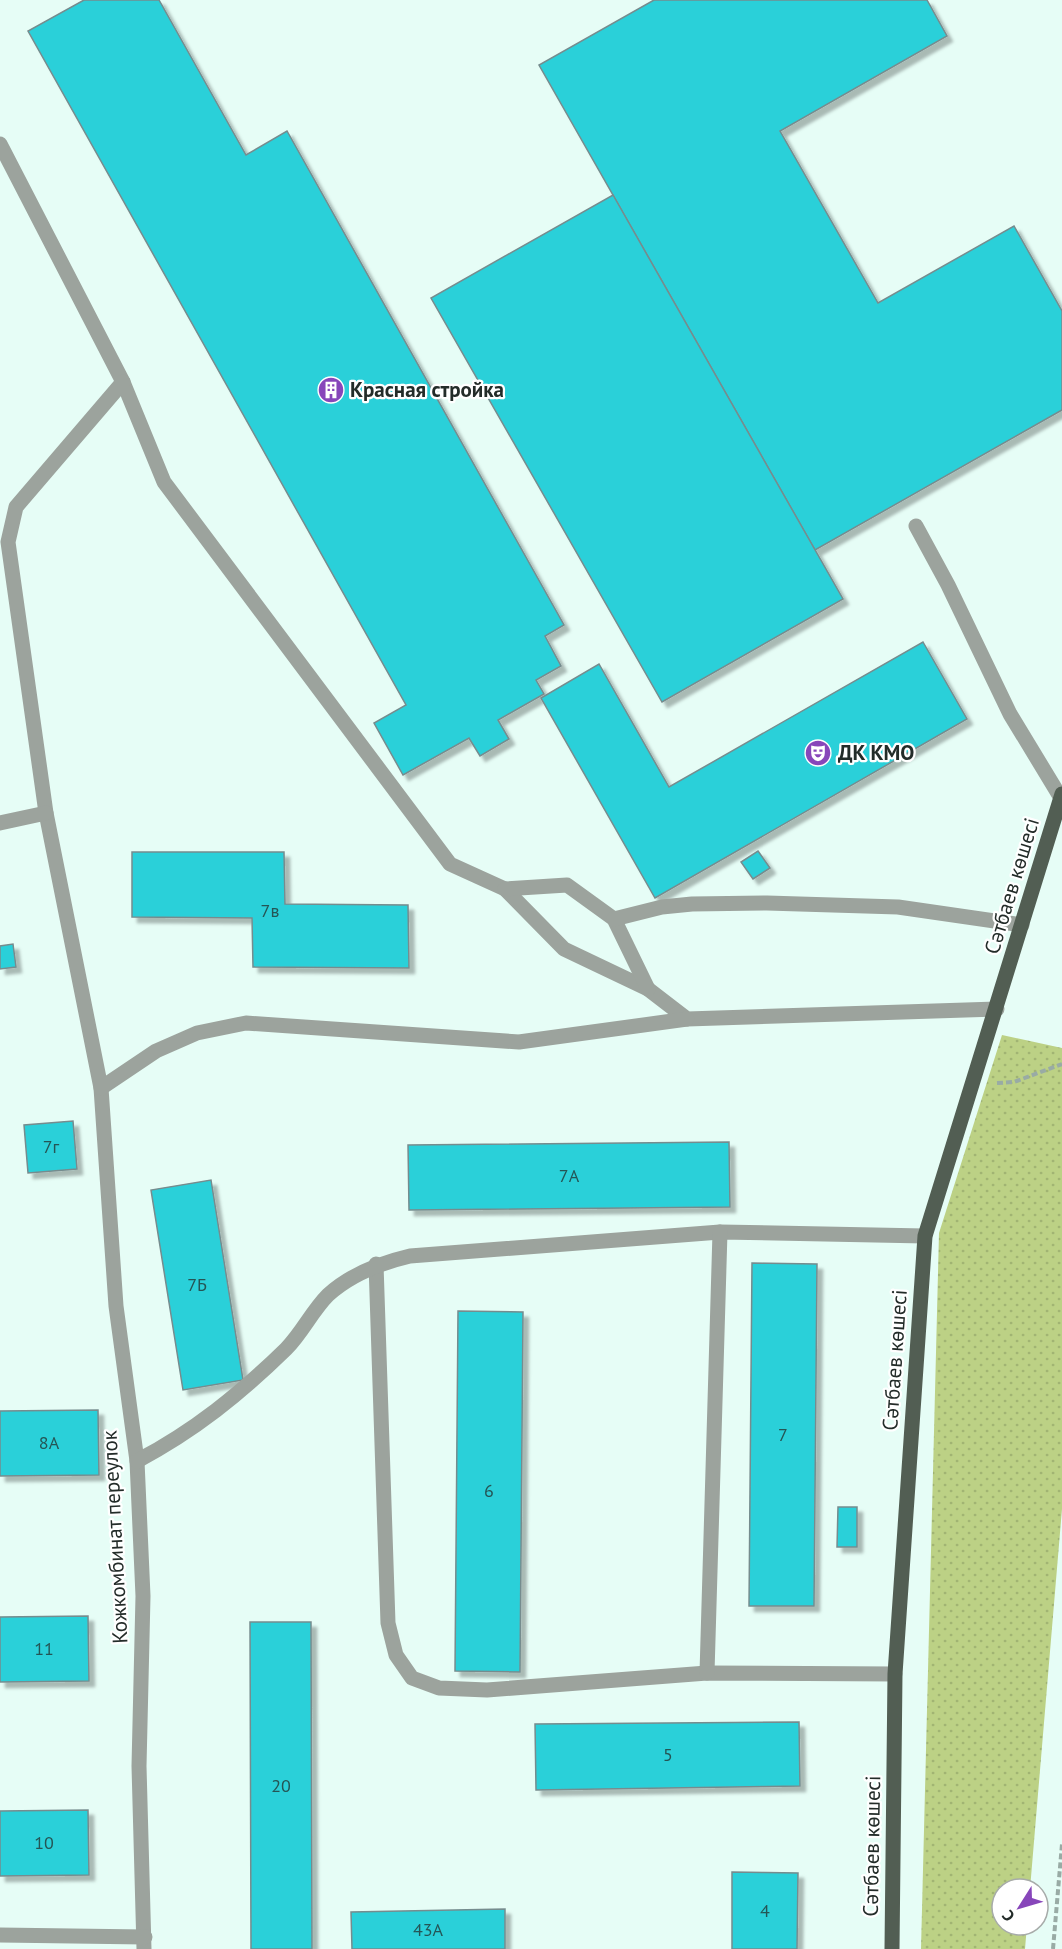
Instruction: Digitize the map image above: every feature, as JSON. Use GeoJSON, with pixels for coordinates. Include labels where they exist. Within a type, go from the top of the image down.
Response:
{"type":"FeatureCollection","features":[{"type":"Feature","properties":{"kind":"main road","name":"Сәтбаев көшесі"},"geometry":{"type":"LineString","coordinates":[[892,1949],[895,1674],[925,1236],[975,1083],[1061,796]]}},
{"type":"Feature","properties":{"kind":"street"},"geometry":{"type":"LineString","coordinates":[[0,144],[123,382],[164,482],[450,864],[505,889],[564,950],[648,989],[687,1019]]}},
{"type":"Feature","properties":{"kind":"street","name":"Кожкомбинат переулок"},"geometry":{"type":"LineString","coordinates":[[123,382],[16,507],[8,542],[46,813],[101,1088],[116,1306],[137,1461],[143,1596],[139,1766],[144,1943]]}},
{"type":"Feature","properties":{"kind":"street"},"geometry":{"type":"LineString","coordinates":[[916,526],[948,585],[1010,714],[1061,796]]}},
{"type":"Feature","properties":{"kind":"street"},"geometry":{"type":"LineString","coordinates":[[0,823],[46,813]]}},
{"type":"Feature","properties":{"kind":"street"},"geometry":{"type":"LineString","coordinates":[[505,889],[567,885],[614,919],[648,989]]}},
{"type":"Feature","properties":{"kind":"street"},"geometry":{"type":"LineString","coordinates":[[614,919],[662,907],[692,904],[767,903],[898,907],[1022,925]]}},
{"type":"Feature","properties":{"kind":"street"},"geometry":{"type":"LineString","coordinates":[[101,1088],[156,1051],[198,1033],[246,1023],[519,1042],[687,1019],[997,1009]]}},
{"type":"Feature","properties":{"kind":"street"},"geometry":{"type":"LineString","coordinates":[[707,1673],[720,1232]]}},
{"type":"Feature","properties":{"kind":"street"},"geometry":{"type":"LineString","coordinates":[[137,1461],[176,1441],[225,1406],[288,1347],[328,1295],[376,1264],[410,1256],[720,1232],[925,1236]]}},
{"type":"Feature","properties":{"kind":"street"},"geometry":{"type":"LineString","coordinates":[[376,1264],[388,1623],[396,1655],[412,1678],[439,1688],[487,1690],[707,1673],[895,1674]]}},
{"type":"Feature","properties":{"kind":"street"},"geometry":{"type":"LineString","coordinates":[[0,1935],[144,1943]]}},
{"type":"Feature","properties":{"kind":"path"},"geometry":{"type":"LineString","coordinates":[[975,1083],[1014,1082],[1062,1064]]}},
{"type":"Feature","properties":{"kind":"path"},"geometry":{"type":"LineString","coordinates":[[1053,1949],[1062,1844]]}},
{"type":"Feature","properties":{"kind":"green space"},"geometry":{"type":"Polygon","coordinates":[[[1002,1035],[1062,1048],[1062,1509],[1031,1877],[990,1877],[990,1937],[1026,1937],[1025,1949],[921,1949],[939,1233],[1002,1035]]]}},
{"type":"Feature","properties":{"kind":"building","name":"Красная стройка"},"geometry":{"type":"Polygon","coordinates":[[[84,0],[159,0],[246,155],[287,131],[564,625],[545,636],[561,666],[536,680],[544,694],[498,720],[509,739],[480,756],[469,738],[403,775],[374,723],[406,705],[28,31],[84,0]]]}},
{"type":"Feature","properties":{"kind":"building"},"geometry":{"type":"Polygon","coordinates":[[[654,0],[927,0],[947,36],[780,131],[878,303],[1014,226],[1062,311],[1062,410],[815,550],[539,65],[654,0]]]}},
{"type":"Feature","properties":{"kind":"building"},"geometry":{"type":"Polygon","coordinates":[[[613,195],[843,599],[662,702],[431,298],[613,195]]]}},
{"type":"Feature","properties":{"kind":"building","name":"ДК КМО"},"geometry":{"type":"Polygon","coordinates":[[[923,642],[967,719],[655,898],[541,698],[599,664],[669,787],[923,642]]]}},
{"type":"Feature","properties":{"kind":"building"},"geometry":{"type":"Polygon","coordinates":[[[758,851],[770,868],[753,879],[741,862],[758,851]]]}},
{"type":"Feature","properties":{"kind":"building"},"geometry":{"type":"Polygon","coordinates":[[[132,852],[284,852],[285,904],[408,905],[409,968],[253,967],[252,918],[132,917],[132,852]]]}},
{"type":"Feature","properties":{"kind":"building"},"geometry":{"type":"Polygon","coordinates":[[[13,944],[16,967],[0,969],[0,946],[13,944]]]}},
{"type":"Feature","properties":{"kind":"building"},"geometry":{"type":"Polygon","coordinates":[[[73,1121],[77,1169],[28,1173],[24,1125],[73,1121]]]}},
{"type":"Feature","properties":{"kind":"building"},"geometry":{"type":"Polygon","coordinates":[[[729,1142],[730,1207],[409,1210],[408,1145],[729,1142]]]}},
{"type":"Feature","properties":{"kind":"building"},"geometry":{"type":"Polygon","coordinates":[[[211,1180],[243,1380],[183,1390],[151,1190],[211,1180]]]}},
{"type":"Feature","properties":{"kind":"building"},"geometry":{"type":"Polygon","coordinates":[[[752,1263],[817,1264],[814,1606],[749,1606],[752,1263]]]}},
{"type":"Feature","properties":{"kind":"building"},"geometry":{"type":"Polygon","coordinates":[[[458,1311],[523,1312],[520,1672],[455,1671],[458,1311]]]}},
{"type":"Feature","properties":{"kind":"building"},"geometry":{"type":"Polygon","coordinates":[[[98,1410],[99,1475],[0,1476],[0,1411],[98,1410]]]}},
{"type":"Feature","properties":{"kind":"building"},"geometry":{"type":"Polygon","coordinates":[[[838,1507],[857,1507],[857,1547],[837,1547],[838,1507]]]}},
{"type":"Feature","properties":{"kind":"building"},"geometry":{"type":"Polygon","coordinates":[[[88,1616],[89,1681],[0,1682],[0,1617],[88,1616]]]}},
{"type":"Feature","properties":{"kind":"building"},"geometry":{"type":"Polygon","coordinates":[[[250,1622],[311,1622],[312,1949],[251,1949],[250,1622]]]}},
{"type":"Feature","properties":{"kind":"building"},"geometry":{"type":"Polygon","coordinates":[[[799,1722],[800,1786],[536,1790],[535,1724],[799,1722]]]}},
{"type":"Feature","properties":{"kind":"building"},"geometry":{"type":"Polygon","coordinates":[[[88,1810],[89,1875],[0,1876],[0,1811],[88,1810]]]}},
{"type":"Feature","properties":{"kind":"building"},"geometry":{"type":"Polygon","coordinates":[[[732,1872],[798,1873],[797,1949],[732,1949],[732,1872]]]}},
{"type":"Feature","properties":{"kind":"building"},"geometry":{"type":"Polygon","coordinates":[[[505,1909],[505,1949],[352,1949],[351,1912],[505,1909]]]}},
{"type":"Feature","properties":{"kind":"place","name":"Красная стройка"},"geometry":{"type":"Point","coordinates":[331,390]}},
{"type":"Feature","properties":{"kind":"place","name":"ДК КМО"},"geometry":{"type":"Point","coordinates":[818,753]}}]}
